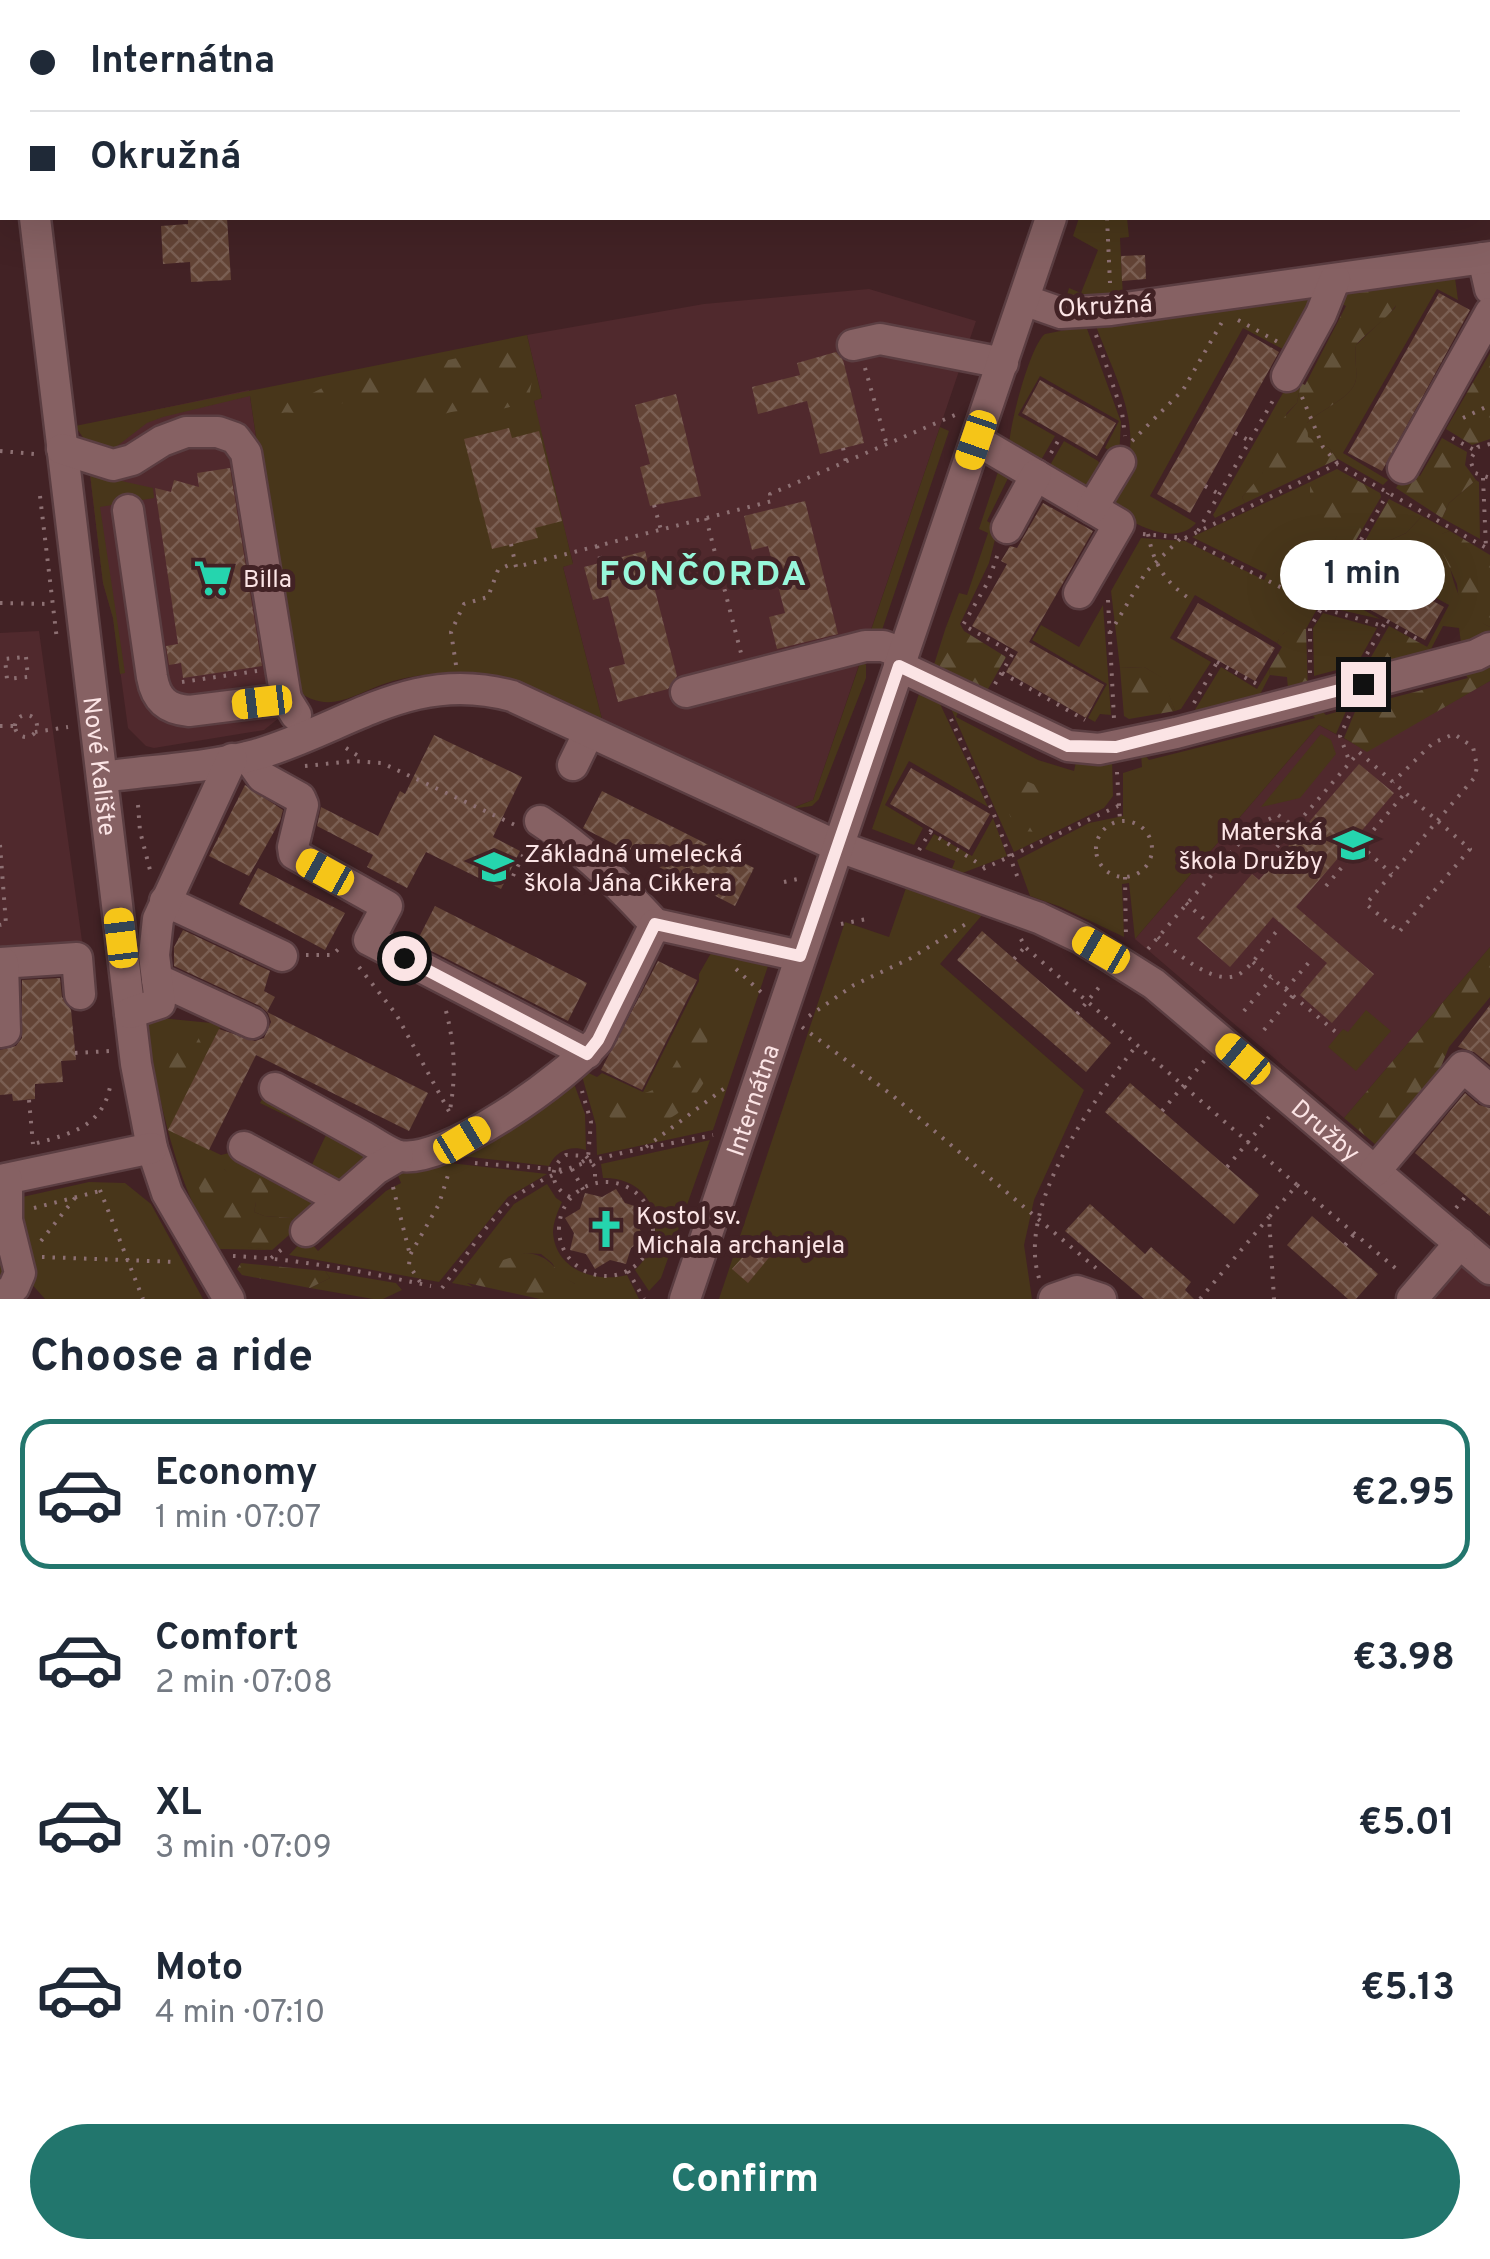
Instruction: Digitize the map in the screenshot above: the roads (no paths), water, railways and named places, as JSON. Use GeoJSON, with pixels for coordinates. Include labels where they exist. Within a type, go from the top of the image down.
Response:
{"type":"FeatureCollection","features":[{"type":"Feature","properties":{"kind":"street","name":"Nové Kalište"},"geometry":{"type":"LineString","coordinates":[[35,220],[50,452],[102,778],[130,1013],[152,1148],[167,1192],[229,1299]]}},
{"type":"Feature","properties":{"kind":"street"},"geometry":{"type":"LineString","coordinates":[[1024,300],[1050,220]]}},
{"type":"Feature","properties":{"kind":"street","name":"Okružná"},"geometry":{"type":"LineString","coordinates":[[838,846],[901,659],[970,426],[1003,363],[1024,300],[1103,322],[1334,279],[1486,258],[1490,289]]}},
{"type":"Feature","properties":{"kind":"street"},"geometry":{"type":"LineString","coordinates":[[1292,366],[1334,279]]}},
{"type":"Feature","properties":{"kind":"street"},"geometry":{"type":"LineString","coordinates":[[1395,480],[1490,314]]}},
{"type":"Feature","properties":{"kind":"street"},"geometry":{"type":"LineString","coordinates":[[856,344],[880,339],[1003,363]]}},
{"type":"Feature","properties":{"kind":"street"},"geometry":{"type":"LineString","coordinates":[[970,426],[1042,465],[1092,508],[1134,530],[1093,596]]}},
{"type":"Feature","properties":{"kind":"street"},"geometry":{"type":"LineString","coordinates":[[50,452],[113,464],[132,460],[162,441],[186,432],[218,432],[235,438],[246,454],[286,699],[305,743]]}},
{"type":"Feature","properties":{"kind":"street"},"geometry":{"type":"LineString","coordinates":[[1092,508],[1120,462]]}},
{"type":"Feature","properties":{"kind":"street"},"geometry":{"type":"LineString","coordinates":[[1007,528],[1042,465]]}},
{"type":"Feature","properties":{"kind":"street"},"geometry":{"type":"LineString","coordinates":[[128,510],[158,698],[166,705],[189,712],[286,699]]}},
{"type":"Feature","properties":{"kind":"street"},"geometry":{"type":"LineString","coordinates":[[686,692],[866,646],[883,646],[934,683],[1068,746],[1115,732],[1176,733],[1266,692],[1311,699],[1445,650],[1490,648]]}},
{"type":"Feature","properties":{"kind":"street","name":"Družby"},"geometry":{"type":"LineString","coordinates":[[102,778],[240,758],[305,743],[390,700],[430,690],[459,687],[512,696],[838,846],[946,885],[1013,899],[1081,938],[1138,973],[1374,1171],[1479,1253]]}},
{"type":"Feature","properties":{"kind":"street"},"geometry":{"type":"LineString","coordinates":[[573,765],[589,732]]}},
{"type":"Feature","properties":{"kind":"street"},"geometry":{"type":"LineString","coordinates":[[130,1013],[160,1003],[154,956],[158,919],[240,758],[262,777],[300,798],[294,854],[387,906],[353,950],[438,975],[580,1061]]}},
{"type":"Feature","properties":{"kind":"street"},"geometry":{"type":"LineString","coordinates":[[540,821],[600,865],[655,924],[800,956]]}},
{"type":"Feature","properties":{"kind":"street","name":"Internátna"},"geometry":{"type":"LineString","coordinates":[[685,1299],[838,846]]}},
{"type":"Feature","properties":{"kind":"street"},"geometry":{"type":"LineString","coordinates":[[165,900],[282,956]]}},
{"type":"Feature","properties":{"kind":"street"},"geometry":{"type":"LineString","coordinates":[[306,1231],[340,1200],[399,1159],[460,1153],[580,1061],[598,1040],[655,924]]}},
{"type":"Feature","properties":{"kind":"street"},"geometry":{"type":"LineString","coordinates":[[10,1031],[1,963],[76,958],[80,994]]}},
{"type":"Feature","properties":{"kind":"street"},"geometry":{"type":"LineString","coordinates":[[157,979],[252,1023]]}},
{"type":"Feature","properties":{"kind":"street"},"geometry":{"type":"LineString","coordinates":[[1374,1171],[1463,1067],[1490,1090]]}},
{"type":"Feature","properties":{"kind":"street"},"geometry":{"type":"LineString","coordinates":[[274,1088],[399,1159]]}},
{"type":"Feature","properties":{"kind":"street"},"geometry":{"type":"LineString","coordinates":[[244,1147],[340,1200]]}},
{"type":"Feature","properties":{"kind":"street"},"geometry":{"type":"LineString","coordinates":[[15,1295],[20,1273],[7,1220],[3,1180],[152,1148]]}},
{"type":"Feature","properties":{"kind":"street"},"geometry":{"type":"LineString","coordinates":[[1417,1292],[1479,1253]]}},
{"type":"Feature","properties":{"kind":"street"},"geometry":{"type":"LineString","coordinates":[[1048,1293],[1077,1291],[1101,1299]]}},
{"type":"Feature","properties":{"kind":"place","name":"Billa"},"geometry":{"type":"Point","coordinates":[213,578]}},
{"type":"Feature","properties":{"kind":"place","name":"Materská škola Družby"},"geometry":{"type":"Point","coordinates":[1353,845]}},
{"type":"Feature","properties":{"kind":"place","name":"Základná umelecká škola Jána Cikkera"},"geometry":{"type":"Point","coordinates":[494,867]}},
{"type":"Feature","properties":{"kind":"place","name":"Kostol sv. Michala archanjela"},"geometry":{"type":"Point","coordinates":[606,1229]}},
{"type":"Feature","properties":{"kind":"district","name":"FONČORDA"},"geometry":{"type":"Point","coordinates":[704,573]}}]}
